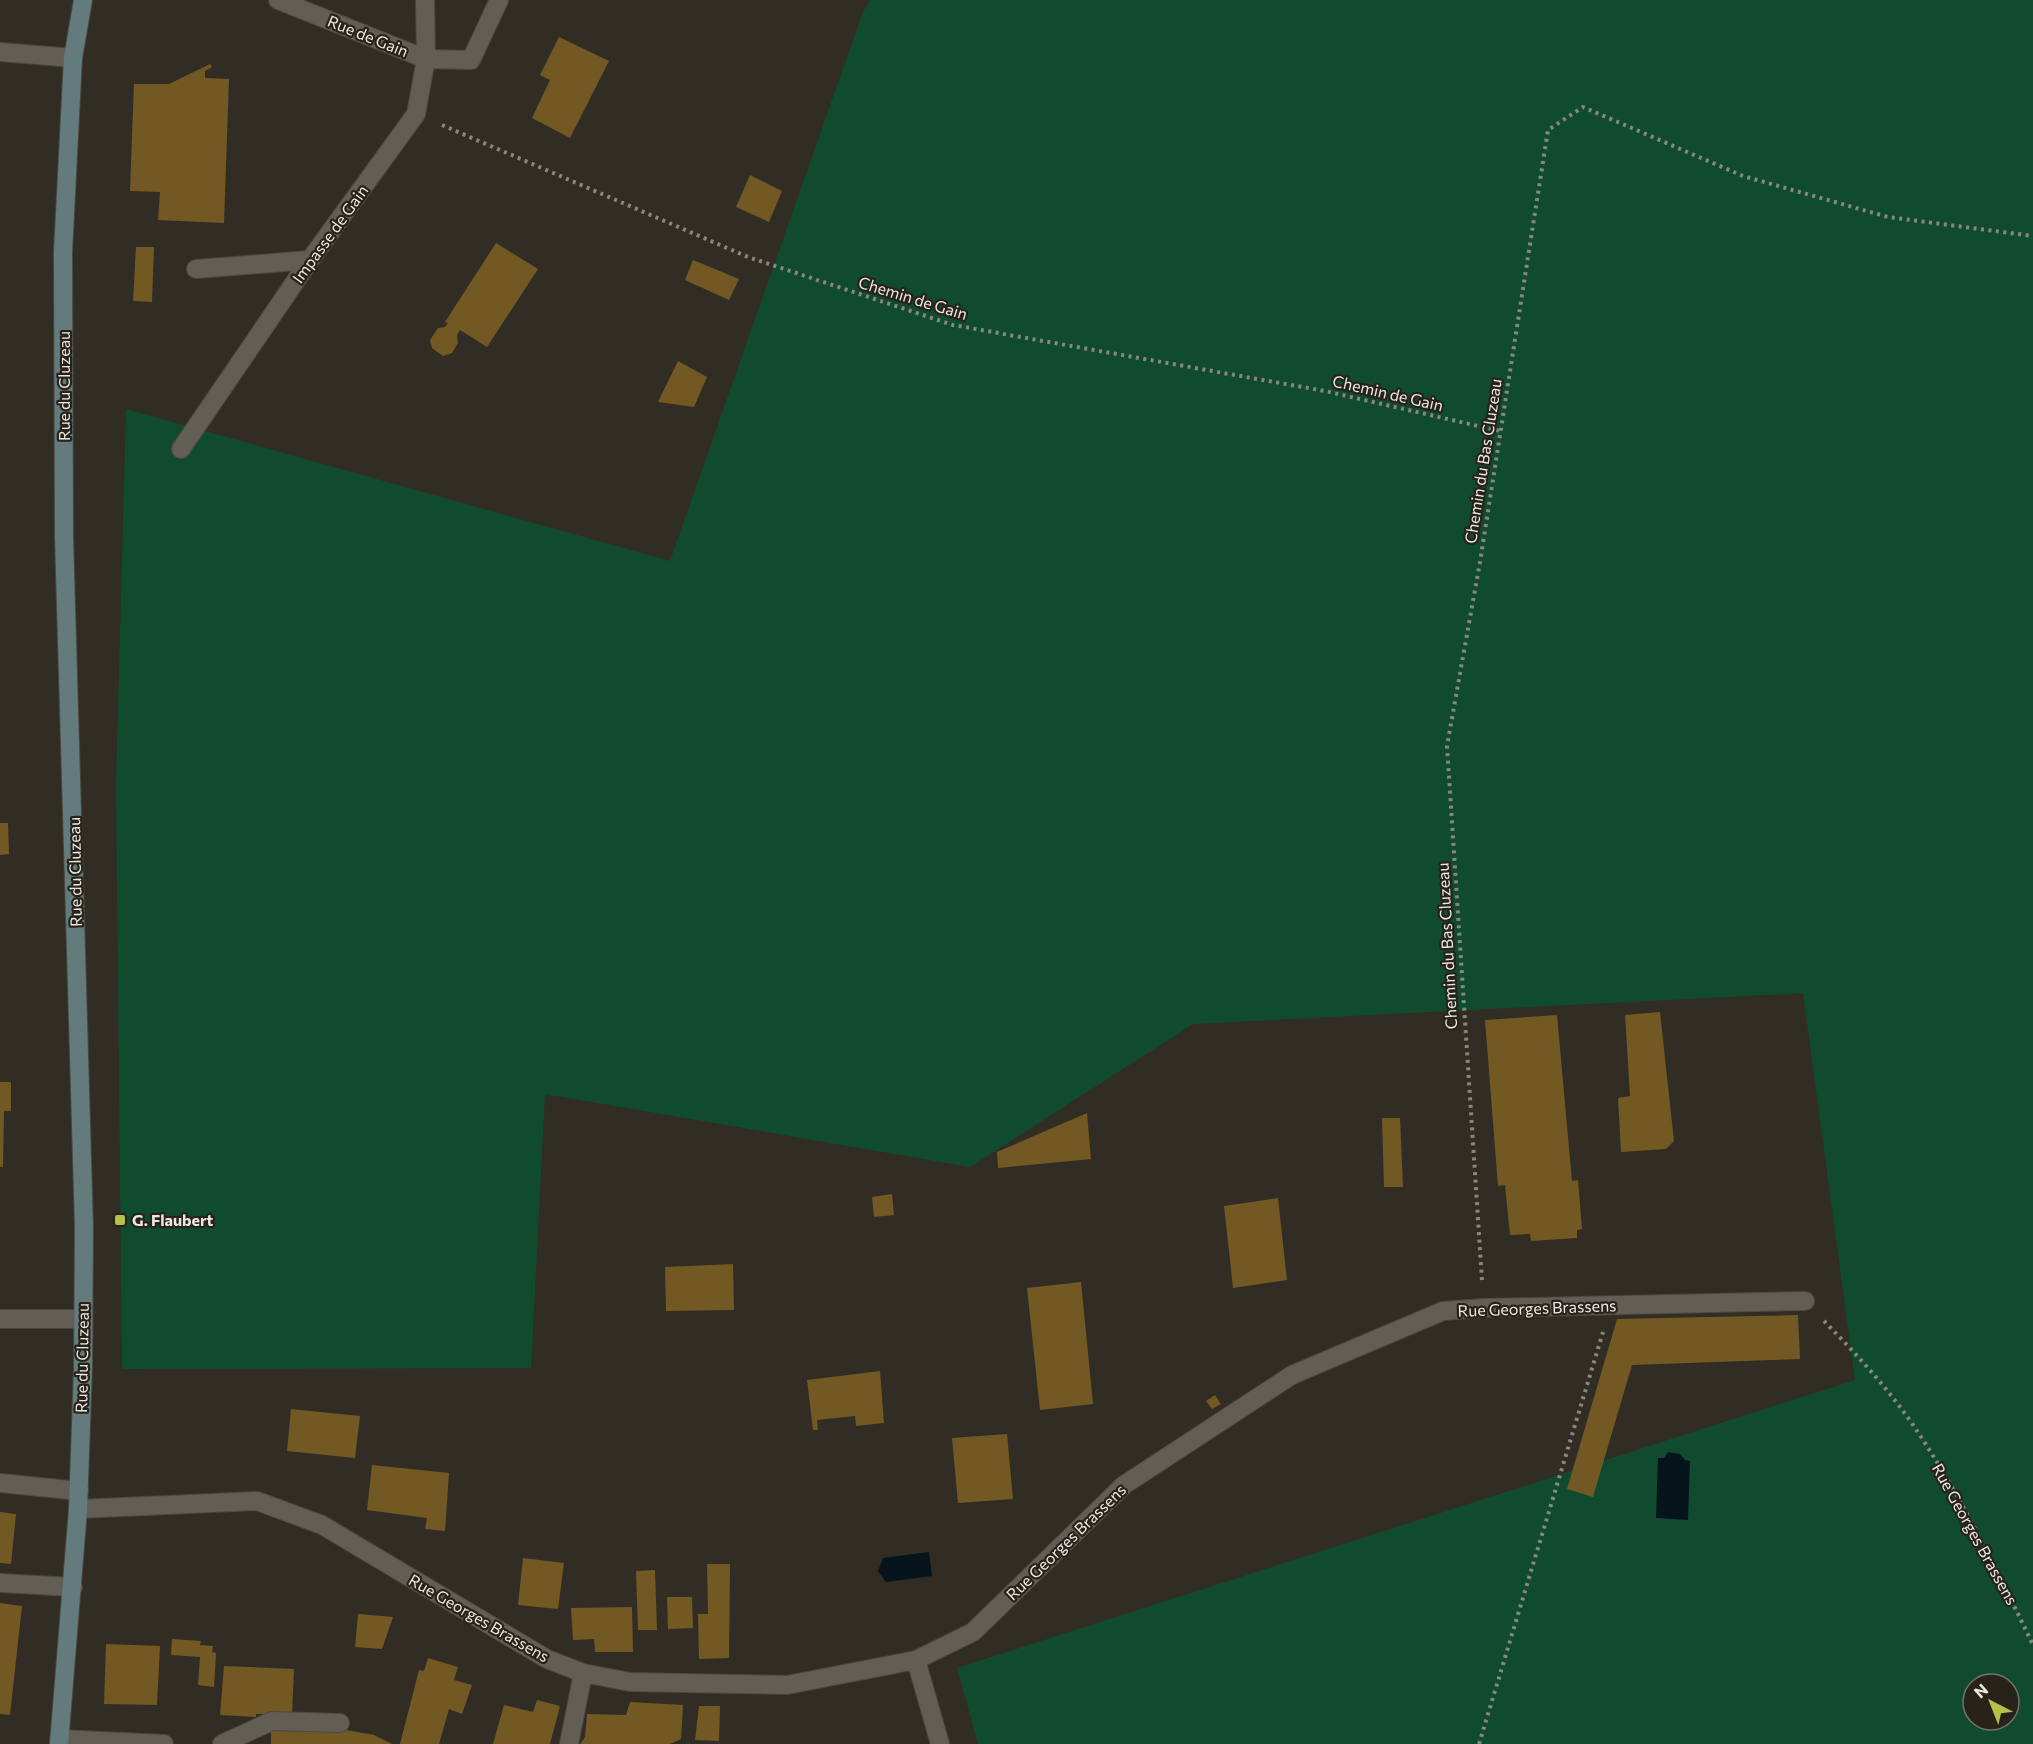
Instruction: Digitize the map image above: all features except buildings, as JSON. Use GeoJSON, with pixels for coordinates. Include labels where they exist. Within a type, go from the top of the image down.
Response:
{"type":"FeatureCollection","features":[{"type":"Feature","properties":{"kind":"main road","name":"Rue du Cluzeau"},"geometry":{"type":"LineString","coordinates":[[59,1741],[73,1587],[78,1500],[84,1228],[64,537],[63,252],[73,58],[83,0]]}},
{"type":"Feature","properties":{"kind":"street","name":"Rue de Gain"},"geometry":{"type":"LineString","coordinates":[[278,0],[426,59]]}},
{"type":"Feature","properties":{"kind":"street","name":"Impasse de Gain"},"geometry":{"type":"LineString","coordinates":[[181,449],[310,260],[417,114],[426,59],[425,0]]}},
{"type":"Feature","properties":{"kind":"street"},"geometry":{"type":"LineString","coordinates":[[426,59],[471,60],[499,0]]}},
{"type":"Feature","properties":{"kind":"street"},"geometry":{"type":"LineString","coordinates":[[0,52],[73,58]]}},
{"type":"Feature","properties":{"kind":"street"},"geometry":{"type":"LineString","coordinates":[[196,269],[310,260]]}},
{"type":"Feature","properties":{"kind":"street","name":"Rue Georges Brassens"},"geometry":{"type":"LineString","coordinates":[[0,1483],[78,1500],[257,1501],[321,1525],[547,1659],[583,1672],[630,1682],[786,1685],[916,1660],[973,1632],[1124,1485],[1292,1375],[1443,1311],[1484,1308],[1805,1301]]}},
{"type":"Feature","properties":{"kind":"street"},"geometry":{"type":"LineString","coordinates":[[0,1319],[82,1319]]}},
{"type":"Feature","properties":{"kind":"street"},"geometry":{"type":"LineString","coordinates":[[0,1582],[73,1587]]}},
{"type":"Feature","properties":{"kind":"street"},"geometry":{"type":"LineString","coordinates":[[916,1660],[940,1744]]}},
{"type":"Feature","properties":{"kind":"street"},"geometry":{"type":"LineString","coordinates":[[569,1744],[583,1672]]}},
{"type":"Feature","properties":{"kind":"street"},"geometry":{"type":"LineString","coordinates":[[222,1744],[272,1721],[340,1723]]}},
{"type":"Feature","properties":{"kind":"street"},"geometry":{"type":"LineString","coordinates":[[59,1741],[164,1744]]}},
{"type":"Feature","properties":{"kind":"path","name":"Chemin du Bas Cluzeau"},"geometry":{"type":"LineString","coordinates":[[1484,1308],[1447,746],[1480,562],[1548,130],[1583,107],[1743,176],[1888,217],[2033,236]]}},
{"type":"Feature","properties":{"kind":"path","name":"Chemin de Gain"},"geometry":{"type":"LineString","coordinates":[[417,114],[748,257],[953,325],[1325,391],[1500,431]]}},
{"type":"Feature","properties":{"kind":"path","name":"Rue Georges Brassens"},"geometry":{"type":"LineString","coordinates":[[1805,1301],[1865,1364],[1912,1425],[1965,1511],[2033,1645]]}},
{"type":"Feature","properties":{"kind":"path"},"geometry":{"type":"LineString","coordinates":[[1479,1744],[1611,1305]]}},
{"type":"Feature","properties":{"kind":"green space"},"geometry":{"type":"Polygon","coordinates":[[[870,0],[2033,0],[2033,1744],[978,1744],[957,1668],[1855,1380],[1803,993],[1193,1024],[970,1167],[545,1094],[531,1368],[122,1369],[116,785],[126,409],[670,561],[863,12],[870,0]]]}},
{"type":"Feature","properties":{"kind":"shaded area"},"geometry":{"type":"Polygon","coordinates":[[[1668,1452],[1680,1454],[1685,1460],[1690,1461],[1688,1520],[1656,1518],[1658,1458],[1664,1458],[1668,1452]]]}},
{"type":"Feature","properties":{"kind":"shaded area"},"geometry":{"type":"Polygon","coordinates":[[[929,1552],[932,1576],[886,1582],[878,1571],[883,1558],[929,1552]]]}},
{"type":"Feature","properties":{"kind":"place","name":"G. Flaubert"},"geometry":{"type":"Point","coordinates":[120,1220]}}]}
